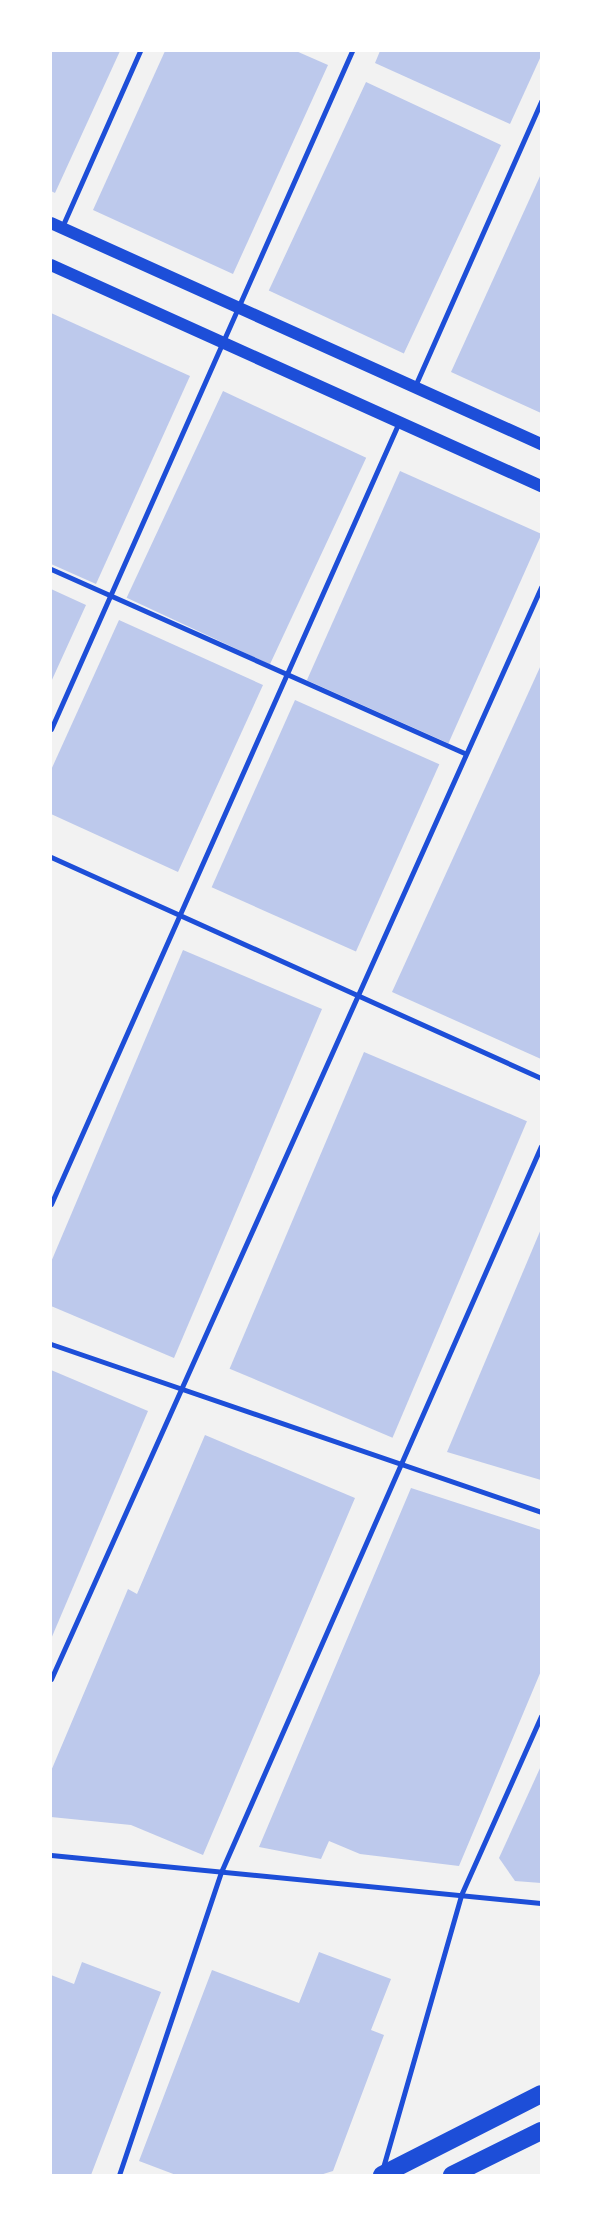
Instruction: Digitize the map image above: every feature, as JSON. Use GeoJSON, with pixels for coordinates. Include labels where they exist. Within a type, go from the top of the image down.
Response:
{"type":"FeatureCollection","features":[{"type":"Feature","properties":{"kind":"main road"},"geometry":{"type":"LineString","coordinates":[[382,2175],[541,2094]]}},
{"type":"Feature","properties":{"kind":"main road"},"geometry":{"type":"LineString","coordinates":[[452,2175],[541,2131]]}},
{"type":"Feature","properties":{"kind":"street"},"geometry":{"type":"LineString","coordinates":[[56,225],[541,444]]}},
{"type":"Feature","properties":{"kind":"street"},"geometry":{"type":"LineString","coordinates":[[51,265],[541,486]]}},
{"type":"Feature","properties":{"kind":"lane"},"geometry":{"type":"LineString","coordinates":[[56,225],[140,51]]}},
{"type":"Feature","properties":{"kind":"lane"},"geometry":{"type":"LineString","coordinates":[[51,729],[352,51]]}},
{"type":"Feature","properties":{"kind":"lane"},"geometry":{"type":"LineString","coordinates":[[414,387],[541,101]]}},
{"type":"Feature","properties":{"kind":"lane"},"geometry":{"type":"LineString","coordinates":[[51,1204],[398,422]]}},
{"type":"Feature","properties":{"kind":"lane"},"geometry":{"type":"LineString","coordinates":[[51,569],[466,753]]}},
{"type":"Feature","properties":{"kind":"lane"},"geometry":{"type":"LineString","coordinates":[[51,1679],[541,587]]}},
{"type":"Feature","properties":{"kind":"lane"},"geometry":{"type":"LineString","coordinates":[[51,857],[356,998],[541,1077]]}},
{"type":"Feature","properties":{"kind":"lane"},"geometry":{"type":"LineString","coordinates":[[119,2175],[221,1872],[397,1466],[541,1146]]}},
{"type":"Feature","properties":{"kind":"lane"},"geometry":{"type":"LineString","coordinates":[[51,1344],[181,1392],[541,1512]]}},
{"type":"Feature","properties":{"kind":"lane"},"geometry":{"type":"LineString","coordinates":[[382,2175],[461,1895],[541,1716]]}},
{"type":"Feature","properties":{"kind":"lane"},"geometry":{"type":"LineString","coordinates":[[51,1855],[541,1903]]}},
{"type":"Feature","properties":{"kind":"building"},"geometry":{"type":"Polygon","coordinates":[[[51,51],[120,51],[55,193],[51,191],[51,51]]]}},
{"type":"Feature","properties":{"kind":"building"},"geometry":{"type":"Polygon","coordinates":[[[165,51],[296,51],[328,65],[233,274],[93,210],[165,51]]]}},
{"type":"Feature","properties":{"kind":"building"},"geometry":{"type":"Polygon","coordinates":[[[380,51],[541,51],[541,56],[510,124],[375,63],[380,51]]]}},
{"type":"Feature","properties":{"kind":"building"},"geometry":{"type":"Polygon","coordinates":[[[366,82],[501,145],[404,353],[269,290],[366,82]]]}},
{"type":"Feature","properties":{"kind":"building"},"geometry":{"type":"Polygon","coordinates":[[[541,174],[541,413],[451,372],[541,174]]]}},
{"type":"Feature","properties":{"kind":"building"},"geometry":{"type":"Polygon","coordinates":[[[51,313],[190,376],[96,584],[51,564],[51,313]]]}},
{"type":"Feature","properties":{"kind":"building"},"geometry":{"type":"Polygon","coordinates":[[[223,391],[366,458],[270,664],[127,598],[223,391]]]}},
{"type":"Feature","properties":{"kind":"building"},"geometry":{"type":"Polygon","coordinates":[[[400,471],[541,534],[448,743],[307,680],[400,471]]]}},
{"type":"Feature","properties":{"kind":"building"},"geometry":{"type":"Polygon","coordinates":[[[51,589],[86,605],[51,682],[51,589]]]}},
{"type":"Feature","properties":{"kind":"building"},"geometry":{"type":"Polygon","coordinates":[[[119,620],[263,685],[178,872],[51,814],[51,770],[119,620]]]}},
{"type":"Feature","properties":{"kind":"building"},"geometry":{"type":"Polygon","coordinates":[[[541,665],[541,1059],[392,992],[541,665]]]}},
{"type":"Feature","properties":{"kind":"building"},"geometry":{"type":"Polygon","coordinates":[[[295,700],[439,764],[356,952],[212,887],[295,700]]]}},
{"type":"Feature","properties":{"kind":"building"},"geometry":{"type":"Polygon","coordinates":[[[183,950],[322,1009],[174,1358],[51,1306],[51,1262],[183,950]]]}},
{"type":"Feature","properties":{"kind":"building"},"geometry":{"type":"Polygon","coordinates":[[[364,1052],[527,1121],[393,1438],[230,1369],[364,1052]]]}},
{"type":"Feature","properties":{"kind":"building"},"geometry":{"type":"Polygon","coordinates":[[[541,1229],[541,1480],[447,1452],[541,1229]]]}},
{"type":"Feature","properties":{"kind":"building"},"geometry":{"type":"Polygon","coordinates":[[[51,1370],[148,1411],[51,1639],[51,1370]]]}},
{"type":"Feature","properties":{"kind":"building"},"geometry":{"type":"Polygon","coordinates":[[[205,1435],[355,1498],[203,1855],[131,1825],[51,1817],[51,1771],[128,1589],[137,1594],[205,1435]]]}},
{"type":"Feature","properties":{"kind":"building"},"geometry":{"type":"Polygon","coordinates":[[[411,1488],[541,1530],[541,1671],[459,1866],[360,1854],[329,1841],[321,1859],[259,1847],[411,1488]]]}},
{"type":"Feature","properties":{"kind":"building"},"geometry":{"type":"Polygon","coordinates":[[[541,1766],[541,1883],[515,1881],[499,1858],[541,1766]]]}},
{"type":"Feature","properties":{"kind":"building"},"geometry":{"type":"Polygon","coordinates":[[[319,1952],[391,1979],[371,2030],[384,2035],[333,2171],[320,2175],[176,2175],[139,2161],[212,1970],[299,2003],[319,1952]]]}},
{"type":"Feature","properties":{"kind":"building"},"geometry":{"type":"Polygon","coordinates":[[[82,1962],[161,1992],[91,2175],[51,2175],[51,1975],[74,1984],[82,1962]]]}}]}
